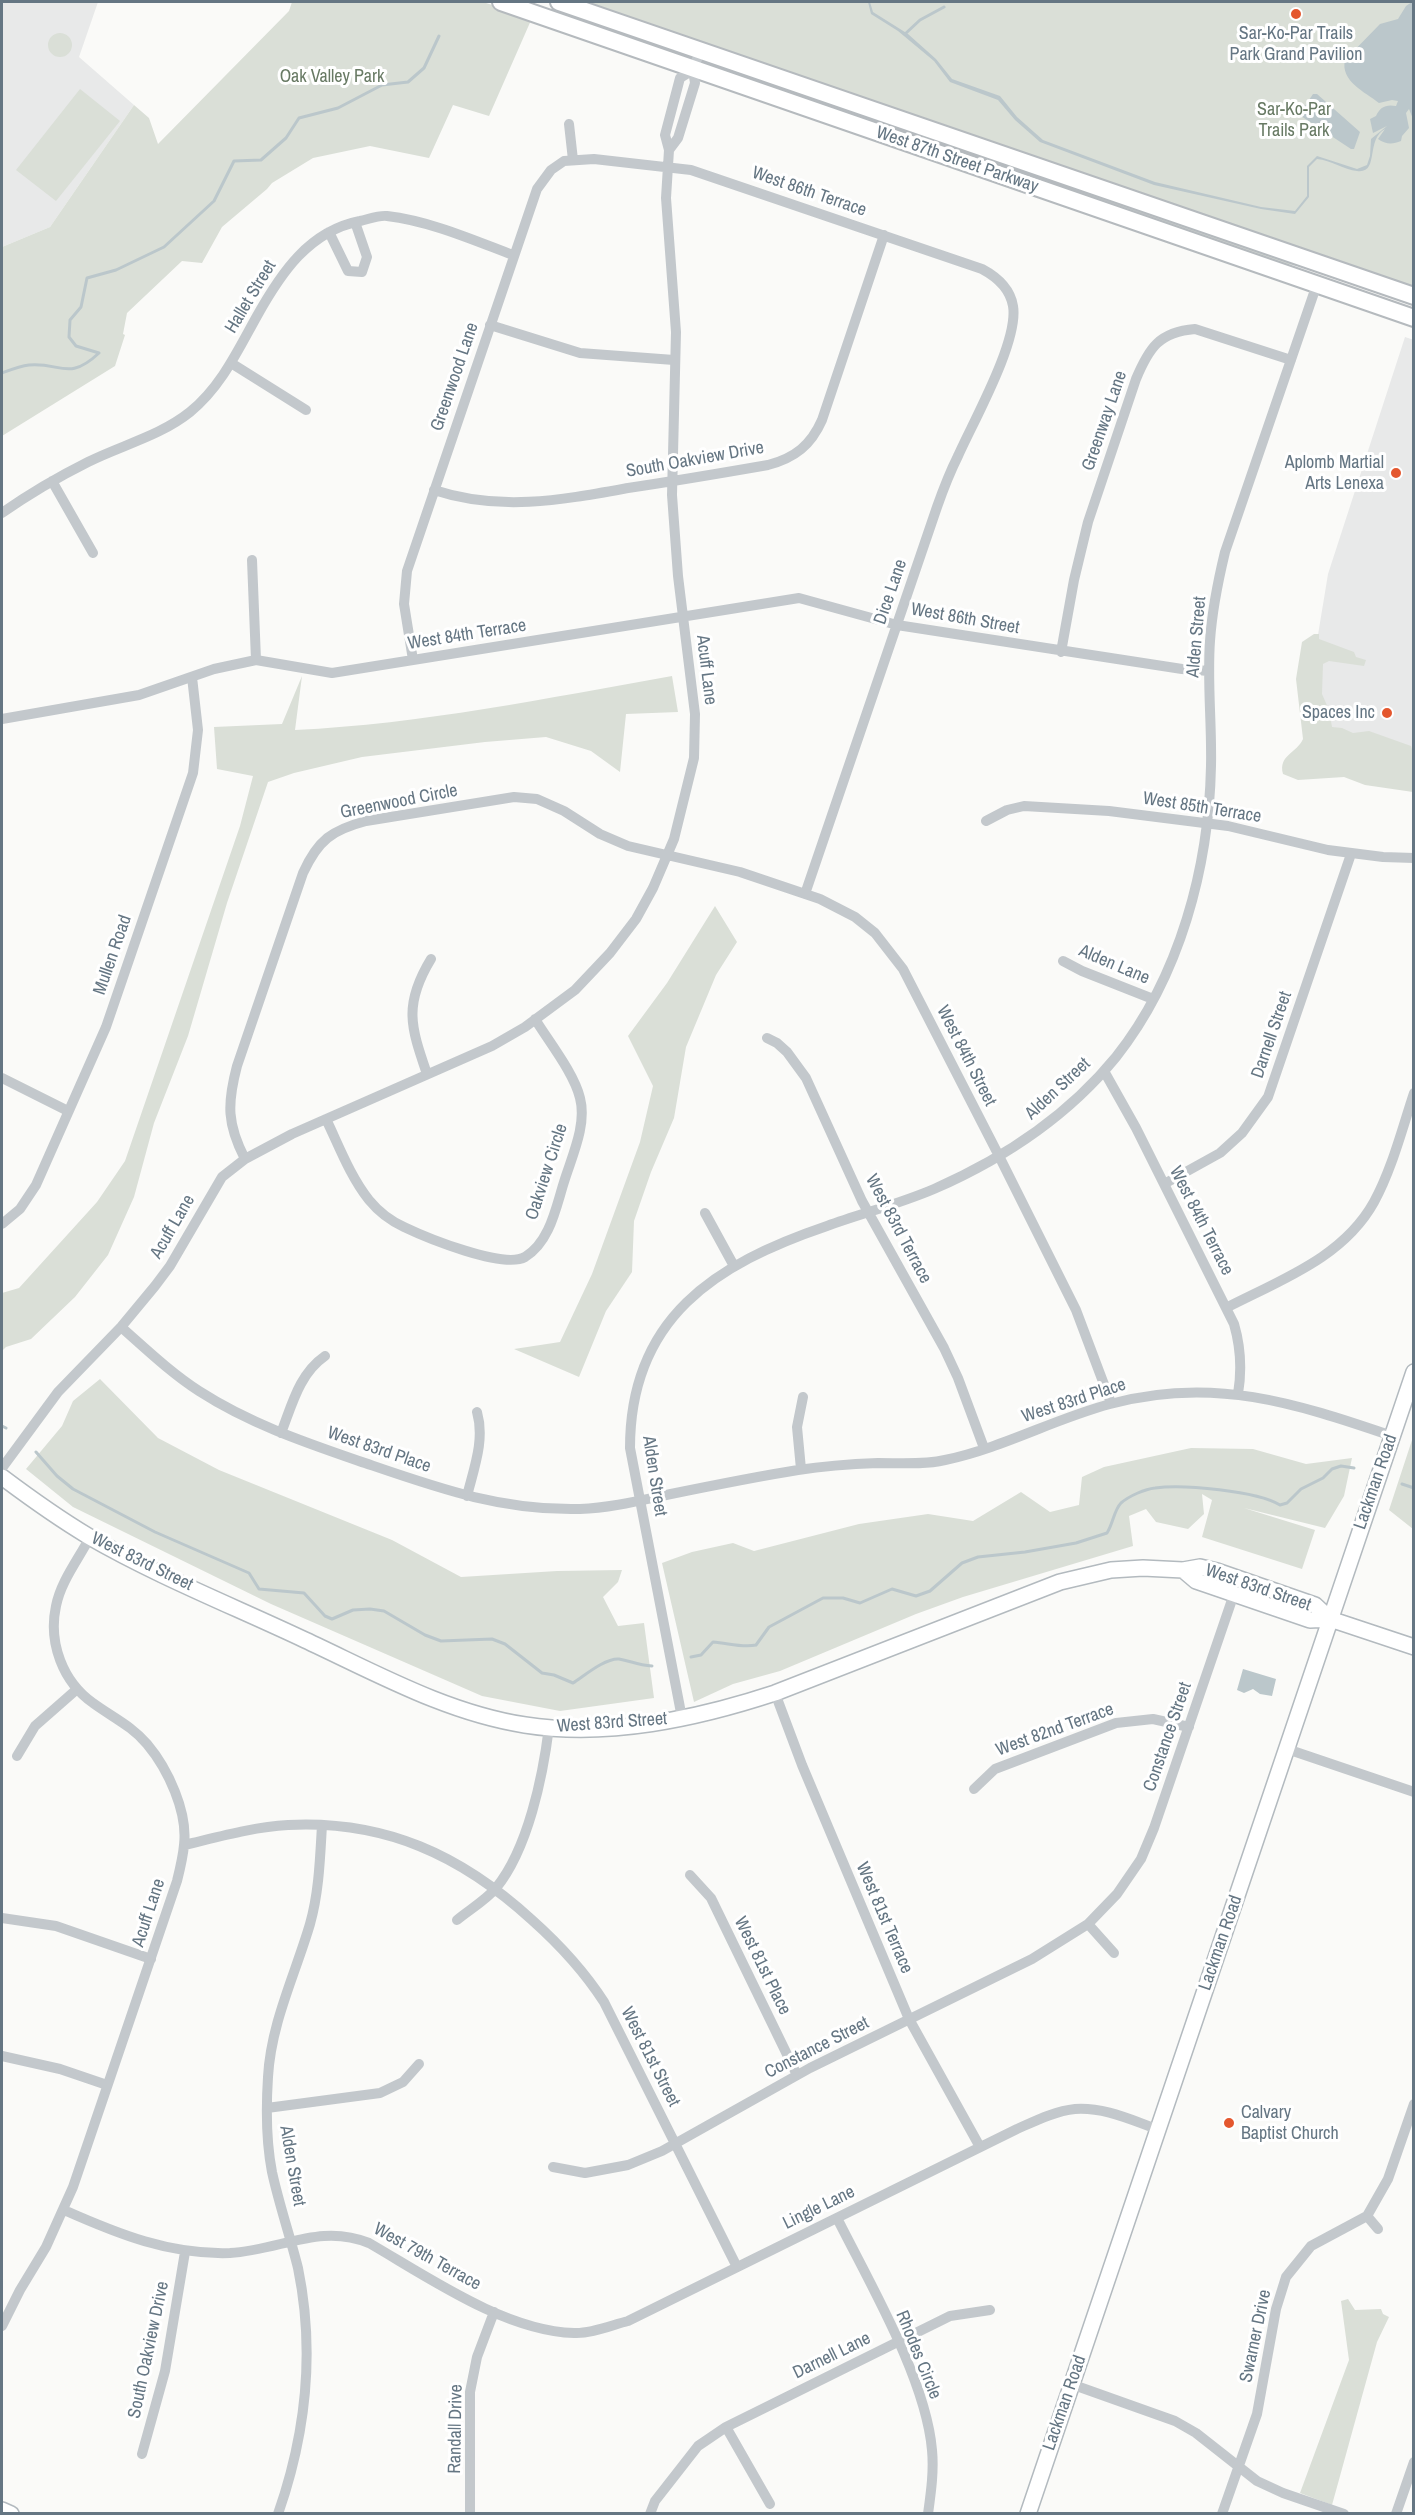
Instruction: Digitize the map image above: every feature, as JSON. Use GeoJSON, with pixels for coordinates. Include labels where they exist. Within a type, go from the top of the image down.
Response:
{"type":"FeatureCollection","features":[{"type":"Feature","properties":{"kind":"main road","name":"West 87th Street Parkway"},"geometry":{"type":"LineString","coordinates":[[501,2],[1413,318]]}},
{"type":"Feature","properties":{"kind":"main road","name":"West 87th Street Parkway"},"geometry":{"type":"LineString","coordinates":[[559,2],[1413,296]]}},
{"type":"Feature","properties":{"kind":"street","name":"Acuff Lane"},"geometry":{"type":"LineString","coordinates":[[2,1468],[58,1392],[121,1327],[170,1266],[222,1177],[244,1160],[326,1119],[492,1046],[575,990],[610,953],[636,919],[667,856],[685,798],[694,758],[695,714],[682,616],[673,481],[674,292],[667,209],[669,150],[678,138],[695,83],[693,70],[700,51]]}},
{"type":"Feature","properties":{"kind":"street"},"geometry":{"type":"LineString","coordinates":[[569,124],[573,160]]}},
{"type":"Feature","properties":{"kind":"street","name":"West 86th Terrace"},"geometry":{"type":"LineString","coordinates":[[573,160],[594,159],[668,166],[710,175],[982,269],[994,275],[1004,286],[1013,305]]}},
{"type":"Feature","properties":{"kind":"street","name":"Greenwood Lane"},"geometry":{"type":"LineString","coordinates":[[412,660],[404,604],[405,580],[537,189],[543,179],[564,161],[573,160]]}},
{"type":"Feature","properties":{"kind":"street"},"geometry":{"type":"LineString","coordinates":[[354,222],[367,257],[362,272],[348,271],[329,232],[354,222],[385,216],[421,222],[513,255]]}},
{"type":"Feature","properties":{"kind":"street","name":"Hallet Street"},"geometry":{"type":"LineString","coordinates":[[2,513],[52,481],[89,461],[164,429],[190,412],[217,386],[266,300],[290,264],[310,243],[329,232]]}},
{"type":"Feature","properties":{"kind":"street","name":"South Oakview Drive"},"geometry":{"type":"LineString","coordinates":[[434,490],[483,502],[528,504],[768,465],[786,460],[808,444],[822,420],[884,236]]}},
{"type":"Feature","properties":{"kind":"street","name":"Alden Street"},"geometry":{"type":"LineString","coordinates":[[682,1718],[630,1448],[631,1407],[638,1380],[658,1337],[682,1306],[703,1287],[734,1266],[769,1249],[823,1227],[931,1190],[999,1156],[1047,1125],[1075,1101],[1104,1071],[1135,1030],[1169,966],[1196,885],[1207,824],[1212,766],[1209,671],[1213,617],[1225,552],[1317,284]]}},
{"type":"Feature","properties":{"kind":"street","name":"Dice Lane"},"geometry":{"type":"LineString","coordinates":[[805,894],[944,488],[992,385],[1011,328],[1013,305]]}},
{"type":"Feature","properties":{"kind":"street"},"geometry":{"type":"LineString","coordinates":[[490,325],[580,353],[674,360]]}},
{"type":"Feature","properties":{"kind":"street","name":"Greenway Lane"},"geometry":{"type":"LineString","coordinates":[[1061,652],[1074,580],[1088,522],[1136,379],[1145,357],[1154,345],[1166,336],[1195,329],[1291,360]]}},
{"type":"Feature","properties":{"kind":"street","name":"Hallet Street"},"geometry":{"type":"LineString","coordinates":[[231,363],[306,410]]}},
{"type":"Feature","properties":{"kind":"street"},"geometry":{"type":"LineString","coordinates":[[52,481],[93,553]]}},
{"type":"Feature","properties":{"kind":"street"},"geometry":{"type":"LineString","coordinates":[[252,560],[256,660]]}},
{"type":"Feature","properties":{"kind":"street","name":"West 86th Street"},"geometry":{"type":"LineString","coordinates":[[682,616],[799,598],[897,625],[1061,652],[1209,671]]}},
{"type":"Feature","properties":{"kind":"street","name":"West 84th Terrace"},"geometry":{"type":"LineString","coordinates":[[2,718],[139,695],[214,669],[256,660],[332,673],[682,616]]}},
{"type":"Feature","properties":{"kind":"street","name":"Mullen Road"},"geometry":{"type":"LineString","coordinates":[[2,1224],[20,1209],[31,1194],[105,1027],[192,773],[198,730],[192,677]]}},
{"type":"Feature","properties":{"kind":"street","name":"Greenwood Circle"},"geometry":{"type":"LineString","coordinates":[[244,1160],[233,1134],[229,1115],[230,1095],[237,1066],[303,873],[311,856],[326,838],[342,828],[366,821],[521,797],[537,799],[600,834],[628,846],[667,856]]}},
{"type":"Feature","properties":{"kind":"street","name":"West 85th Terrace"},"geometry":{"type":"LineString","coordinates":[[986,821],[1007,810],[1024,806],[1109,811],[1207,824],[1351,854],[1413,858]]}},
{"type":"Feature","properties":{"kind":"street","name":"Darnell Street"},"geometry":{"type":"LineString","coordinates":[[1164,1184],[1221,1153],[1242,1133],[1268,1097],[1351,854]]}},
{"type":"Feature","properties":{"kind":"street","name":"West 84th Street"},"geometry":{"type":"LineString","coordinates":[[667,856],[740,872],[832,904],[855,917],[890,950],[903,969],[1076,1310],[1111,1403]]}},
{"type":"Feature","properties":{"kind":"street"},"geometry":{"type":"LineString","coordinates":[[428,1074],[414,1035],[412,1007],[417,981],[431,960]]}},
{"type":"Feature","properties":{"kind":"street","name":"Alden Lane"},"geometry":{"type":"LineString","coordinates":[[1063,961],[1152,999]]}},
{"type":"Feature","properties":{"kind":"street","name":"Oakview Circle"},"geometry":{"type":"LineString","coordinates":[[326,1119],[356,1181],[369,1201],[386,1216],[404,1227],[476,1255],[526,1263],[550,1225],[578,1140],[582,1115],[580,1097],[573,1081],[535,1019]]}},
{"type":"Feature","properties":{"kind":"street","name":"West 83rd Terrace"},"geometry":{"type":"LineString","coordinates":[[767,1038],[777,1043],[798,1063],[868,1212],[944,1348],[958,1378],[984,1448]]}},
{"type":"Feature","properties":{"kind":"street","name":"West 84th Terrace"},"geometry":{"type":"LineString","coordinates":[[1104,1071],[1234,1324],[1240,1352],[1241,1374],[1238,1394]]}},
{"type":"Feature","properties":{"kind":"street"},"geometry":{"type":"LineString","coordinates":[[2,1078],[68,1111]]}},
{"type":"Feature","properties":{"kind":"street"},"geometry":{"type":"LineString","coordinates":[[1226,1308],[1317,1261],[1350,1236],[1368,1212],[1382,1185],[1413,1094]]}},
{"type":"Feature","properties":{"kind":"street"},"geometry":{"type":"LineString","coordinates":[[705,1213],[734,1266]]}},
{"type":"Feature","properties":{"kind":"street","name":"West 83rd Place"},"geometry":{"type":"LineString","coordinates":[[121,1327],[160,1362],[197,1390],[233,1411],[281,1433],[466,1496],[488,1502],[548,1509],[585,1509],[801,1469],[931,1462],[968,1454],[1111,1403],[1167,1394],[1203,1392],[1238,1394],[1284,1401],[1392,1436]]}},
{"type":"Feature","properties":{"kind":"street"},"geometry":{"type":"LineString","coordinates":[[281,1433],[297,1390],[306,1374],[325,1356]]}},
{"type":"Feature","properties":{"kind":"street","name":"Lackman Road"},"geometry":{"type":"LineString","coordinates":[[1028,2514],[1413,1372]]}},
{"type":"Feature","properties":{"kind":"street"},"geometry":{"type":"LineString","coordinates":[[801,1469],[797,1427],[803,1397]]}},
{"type":"Feature","properties":{"kind":"street"},"geometry":{"type":"LineString","coordinates":[[466,1496],[479,1452],[480,1423],[477,1412]]}},
{"type":"Feature","properties":{"kind":"street","name":"West 83rd Street"},"geometry":{"type":"LineString","coordinates":[[2,1477],[90,1537],[148,1567],[429,1697],[495,1719],[549,1727],[637,1725],[734,1707],[776,1694],[1060,1582],[1111,1570],[1143,1568],[1182,1570],[1200,1567],[1315,1605],[1330,1619]]}},
{"type":"Feature","properties":{"kind":"street","name":"Acuff Lane"},"geometry":{"type":"LineString","coordinates":[[2,2326],[64,2210],[177,1881],[184,1845],[178,1801],[161,1762],[147,1743],[129,1727],[76,1690],[58,1652],[54,1633],[54,1615],[60,1593],[90,1537]]}},
{"type":"Feature","properties":{"kind":"street","name":"West 83rd Street"},"geometry":{"type":"LineString","coordinates":[[1182,1570],[1196,1581],[1310,1620],[1330,1619],[1413,1647]]}},
{"type":"Feature","properties":{"kind":"street","name":"Constance Street"},"geometry":{"type":"LineString","coordinates":[[553,2167],[585,2173],[628,2165],[675,2144],[797,2075],[1032,1959],[1088,1924],[1117,1894],[1142,1859],[1239,1579]]}},
{"type":"Feature","properties":{"kind":"street"},"geometry":{"type":"LineString","coordinates":[[17,1756],[34,1726],[76,1690]]}},
{"type":"Feature","properties":{"kind":"street","name":"West 81st Terrace"},"geometry":{"type":"LineString","coordinates":[[776,1694],[802,1765],[909,2019],[980,2147]]}},
{"type":"Feature","properties":{"kind":"street","name":"West 82nd Terrace"},"geometry":{"type":"LineString","coordinates":[[974,1789],[995,1769],[1116,1723],[1153,1719],[1189,1727]]}},
{"type":"Feature","properties":{"kind":"street"},"geometry":{"type":"LineString","coordinates":[[457,1920],[496,1888],[524,1835],[536,1801],[549,1727]]}},
{"type":"Feature","properties":{"kind":"street"},"geometry":{"type":"LineString","coordinates":[[1287,1749],[1413,1792]]}},
{"type":"Feature","properties":{"kind":"street","name":"West 81st Street"},"geometry":{"type":"LineString","coordinates":[[184,1845],[259,1828],[286,1825],[355,1828],[387,1834],[418,1844],[448,1858],[496,1888],[551,1936],[591,1981],[604,2002],[737,2267]]}},
{"type":"Feature","properties":{"kind":"street","name":"Alden Street"},"geometry":{"type":"LineString","coordinates":[[278,2514],[294,2463],[302,2425],[307,2377],[307,2339],[303,2301],[291,2243],[272,2170],[267,2108],[268,2076],[279,2016],[316,1898],[322,1826]]}},
{"type":"Feature","properties":{"kind":"street","name":"West 81st Place"},"geometry":{"type":"LineString","coordinates":[[690,1875],[711,1898],[797,2075]]}},
{"type":"Feature","properties":{"kind":"street"},"geometry":{"type":"LineString","coordinates":[[2,1918],[56,1926],[151,1959]]}},
{"type":"Feature","properties":{"kind":"street"},"geometry":{"type":"LineString","coordinates":[[1088,1924],[1114,1953]]}},
{"type":"Feature","properties":{"kind":"street"},"geometry":{"type":"LineString","coordinates":[[2,2056],[60,2069],[107,2085]]}},
{"type":"Feature","properties":{"kind":"street"},"geometry":{"type":"LineString","coordinates":[[267,2108],[380,2093],[403,2082],[419,2064]]}},
{"type":"Feature","properties":{"kind":"street"},"geometry":{"type":"LineString","coordinates":[[1378,2229],[1367,2216],[1388,2179],[1413,2104]]}},
{"type":"Feature","properties":{"kind":"street","name":"Lingle Lane"},"geometry":{"type":"LineString","coordinates":[[494,2312],[527,2326],[576,2334],[628,2321],[980,2147],[1051,2115],[1075,2109],[1105,2111],[1157,2129]]}},
{"type":"Feature","properties":{"kind":"street","name":"West 79th Terrace"},"geometry":{"type":"LineString","coordinates":[[64,2210],[139,2240],[185,2252],[232,2253],[317,2236],[337,2234],[353,2236],[494,2312]]}},
{"type":"Feature","properties":{"kind":"street","name":"Swarner Drive"},"geometry":{"type":"LineString","coordinates":[[1222,2514],[1257,2414],[1276,2309],[1286,2277],[1311,2246],[1367,2216]]}},
{"type":"Feature","properties":{"kind":"street","name":"Rhodes Circle"},"geometry":{"type":"LineString","coordinates":[[837,2217],[898,2342],[916,2387],[930,2440],[932,2480],[928,2514]]}},
{"type":"Feature","properties":{"kind":"street","name":"South Oakview Drive"},"geometry":{"type":"LineString","coordinates":[[142,2454],[165,2371],[185,2252]]}},
{"type":"Feature","properties":{"kind":"street","name":"Darnell Lane"},"geometry":{"type":"LineString","coordinates":[[650,2514],[655,2501],[698,2446],[726,2427],[950,2316],[990,2310]]}},
{"type":"Feature","properties":{"kind":"street","name":"Randall Drive"},"geometry":{"type":"LineString","coordinates":[[470,2514],[470,2392],[477,2357],[494,2312]]}},
{"type":"Feature","properties":{"kind":"street"},"geometry":{"type":"LineString","coordinates":[[1071,2384],[1175,2421],[1196,2433],[1238,2467],[1268,2487],[1344,2514]]}},
{"type":"Feature","properties":{"kind":"street"},"geometry":{"type":"LineString","coordinates":[[726,2427],[770,2504]]}},
{"type":"Feature","properties":{"kind":"street"},"geometry":{"type":"LineString","coordinates":[[1396,2514],[1413,2462]]}},
{"type":"Feature","properties":{"kind":"street"},"geometry":{"type":"LineString","coordinates":[[2,2510],[11,2514]]}},
{"type":"Feature","properties":{"kind":"shaded area"},"geometry":{"type":"Polygon","coordinates":[[[2,2],[98,2],[79,57],[134,105],[50,227],[2,247],[2,2]]]}},
{"type":"Feature","properties":{"kind":"shaded area"},"geometry":{"type":"Polygon","coordinates":[[[868,2],[873,12],[908,34],[936,59],[952,79],[1000,96],[1017,117],[1043,140],[1155,182],[1261,207],[1295,211],[1307,196],[1307,166],[1317,156],[1357,169],[1367,165],[1371,139],[1387,126],[1373,133],[1370,119],[1384,107],[1396,106],[1398,101],[1379,103],[1361,90],[1346,74],[1345,60],[1380,24],[1398,19],[1406,6],[1412,2],[1413,119],[1409,109],[1406,113],[1409,128],[1401,141],[1389,143],[1378,139],[1385,129],[1379,134],[1375,141],[1371,162],[1364,171],[1352,170],[1317,159],[1309,167],[1309,197],[1295,214],[1261,209],[1154,185],[1040,142],[1015,120],[998,100],[950,82],[934,61],[898,31],[871,14],[868,2]]]}},
{"type":"Feature","properties":{"kind":"shaded area"},"geometry":{"type":"Polygon","coordinates":[[[1313,94],[1317,94],[1360,132],[1354,149],[1301,116],[1301,112],[1313,94]]]}},
{"type":"Feature","properties":{"kind":"shaded area"},"geometry":{"type":"Polygon","coordinates":[[[1405,337],[1414,340],[1413,779],[1306,765],[1317,641],[1328,574],[1405,337]]]}},
{"type":"Feature","properties":{"kind":"shaded area"},"geometry":{"type":"Polygon","coordinates":[[[1243,1669],[1276,1679],[1272,1696],[1260,1694],[1253,1689],[1244,1693],[1237,1690],[1243,1669]]]}},
{"type":"Feature","properties":{"kind":"green space","name":"Oak Valley Park"},"geometry":{"type":"Polygon","coordinates":[[[292,2],[483,2],[532,18],[489,116],[453,105],[429,158],[370,146],[313,158],[272,183],[222,227],[202,263],[182,261],[127,313],[123,334],[125,335],[115,366],[2,436],[2,247],[50,227],[134,105],[149,118],[158,144],[289,11],[292,2]]]}},
{"type":"Feature","properties":{"kind":"green space","name":"Sar-Ko-Par Trails Park"},"geometry":{"type":"Polygon","coordinates":[[[585,2],[1413,2],[1413,286],[585,2]]]}},
{"type":"Feature","properties":{"kind":"green space"},"geometry":{"type":"Polygon","coordinates":[[[60,33],[68,37],[72,45],[68,53],[60,57],[52,53],[48,45],[52,37],[60,33]]]}},
{"type":"Feature","properties":{"kind":"green space"},"geometry":{"type":"Polygon","coordinates":[[[80,89],[120,121],[56,201],[16,170],[80,89]]]}},
{"type":"Feature","properties":{"kind":"green space"},"geometry":{"type":"Polygon","coordinates":[[[863,117],[884,122],[1308,268],[1282,263],[863,117]]]}},
{"type":"Feature","properties":{"kind":"green space"},"geometry":{"type":"Polygon","coordinates":[[[1314,634],[1319,634],[1319,639],[1354,652],[1356,657],[1366,660],[1364,666],[1329,661],[1323,664],[1322,694],[1329,710],[1332,727],[1353,733],[1369,731],[1411,746],[1413,792],[1365,785],[1344,777],[1298,780],[1283,774],[1283,762],[1303,739],[1296,679],[1302,642],[1314,634]]]}},
{"type":"Feature","properties":{"kind":"green space"},"geometry":{"type":"Polygon","coordinates":[[[302,676],[295,730],[437,716],[672,676],[678,712],[626,714],[620,772],[591,751],[546,737],[362,757],[294,773],[268,782],[227,903],[188,1036],[154,1123],[134,1197],[108,1255],[75,1297],[31,1339],[6,1347],[2,1351],[2,1293],[19,1288],[97,1202],[125,1161],[240,826],[253,776],[217,769],[214,727],[282,724],[302,676]]]}},
{"type":"Feature","properties":{"kind":"green space"},"geometry":{"type":"Polygon","coordinates":[[[715,906],[737,942],[716,975],[686,1047],[674,1118],[651,1172],[634,1221],[632,1272],[606,1311],[579,1377],[514,1349],[560,1342],[592,1274],[640,1142],[653,1086],[628,1036],[667,983],[715,906]]]}},
{"type":"Feature","properties":{"kind":"green space"},"geometry":{"type":"Polygon","coordinates":[[[100,1379],[158,1438],[219,1470],[392,1540],[461,1577],[557,1571],[622,1570],[618,1582],[603,1597],[618,1626],[644,1623],[654,1698],[560,1711],[482,1696],[271,1604],[73,1507],[26,1469],[62,1426],[73,1401],[100,1379]]]}},
{"type":"Feature","properties":{"kind":"green space"},"geometry":{"type":"Polygon","coordinates":[[[1413,1437],[1414,1529],[1389,1510],[1413,1437]]]}},
{"type":"Feature","properties":{"kind":"green space"},"geometry":{"type":"Polygon","coordinates":[[[1191,1448],[1253,1449],[1306,1464],[1352,1458],[1344,1496],[1325,1528],[1244,1508],[1315,1530],[1302,1569],[1202,1537],[1212,1500],[1202,1494],[1204,1514],[1188,1529],[1156,1522],[1146,1509],[1129,1516],[1133,1546],[963,1597],[916,1614],[780,1671],[733,1684],[694,1702],[662,1563],[692,1552],[733,1543],[754,1551],[859,1524],[928,1514],[973,1521],[1021,1492],[1050,1512],[1079,1505],[1082,1477],[1104,1467],[1191,1448]]]}},
{"type":"Feature","properties":{"kind":"green space"},"geometry":{"type":"Polygon","coordinates":[[[1348,2299],[1355,2310],[1381,2309],[1383,2314],[1389,2317],[1377,2342],[1332,2505],[1300,2493],[1349,2360],[1341,2301],[1348,2299]]]}},
{"type":"Feature","properties":{"kind":"waterway"},"geometry":{"type":"LineString","coordinates":[[905,34],[920,20],[944,7]]}},
{"type":"Feature","properties":{"kind":"waterway"},"geometry":{"type":"LineString","coordinates":[[2,373],[29,365],[72,369],[88,362],[99,353],[76,346],[69,337],[70,320],[81,307],[87,278],[116,270],[164,247],[214,201],[234,161],[261,160],[286,138],[299,118],[338,108],[382,85],[408,82],[424,68],[439,36]]}},
{"type":"Feature","properties":{"kind":"waterway"},"geometry":{"type":"LineString","coordinates":[[2,1426],[6,1428]]}},
{"type":"Feature","properties":{"kind":"waterway"},"geometry":{"type":"LineString","coordinates":[[36,1452],[57,1476],[73,1489],[155,1532],[249,1573],[259,1589],[304,1593],[325,1616],[332,1619],[353,1610],[370,1609],[384,1611],[425,1635],[441,1641],[492,1639],[505,1644],[542,1673],[573,1683],[601,1664],[613,1659],[652,1666]]}},
{"type":"Feature","properties":{"kind":"waterway"},"geometry":{"type":"LineString","coordinates":[[691,1657],[701,1655],[713,1642],[740,1646],[756,1645],[769,1627],[823,1598],[843,1598],[860,1603],[892,1589],[916,1596],[930,1591],[962,1563],[978,1557],[1076,1543],[1107,1533],[1121,1503],[1147,1490],[1183,1487],[1238,1492],[1280,1505],[1287,1503],[1301,1489],[1323,1478],[1332,1469],[1341,1466],[1354,1468]]}},
{"type":"Feature","properties":{"kind":"waterway"},"geometry":{"type":"LineString","coordinates":[[1402,1484],[1414,1488]]}},
{"type":"Feature","properties":{"kind":"place","name":"Sar-Ko-Par Trails Park Grand Pavilion"},"geometry":{"type":"Point","coordinates":[1296,14]}},
{"type":"Feature","properties":{"kind":"place","name":"Aplomb Martial Arts Lenexa"},"geometry":{"type":"Point","coordinates":[1396,473]}},
{"type":"Feature","properties":{"kind":"place","name":"Spaces Inc"},"geometry":{"type":"Point","coordinates":[1387,713]}},
{"type":"Feature","properties":{"kind":"place","name":"Calvary Baptist Church"},"geometry":{"type":"Point","coordinates":[1229,2123]}}]}
